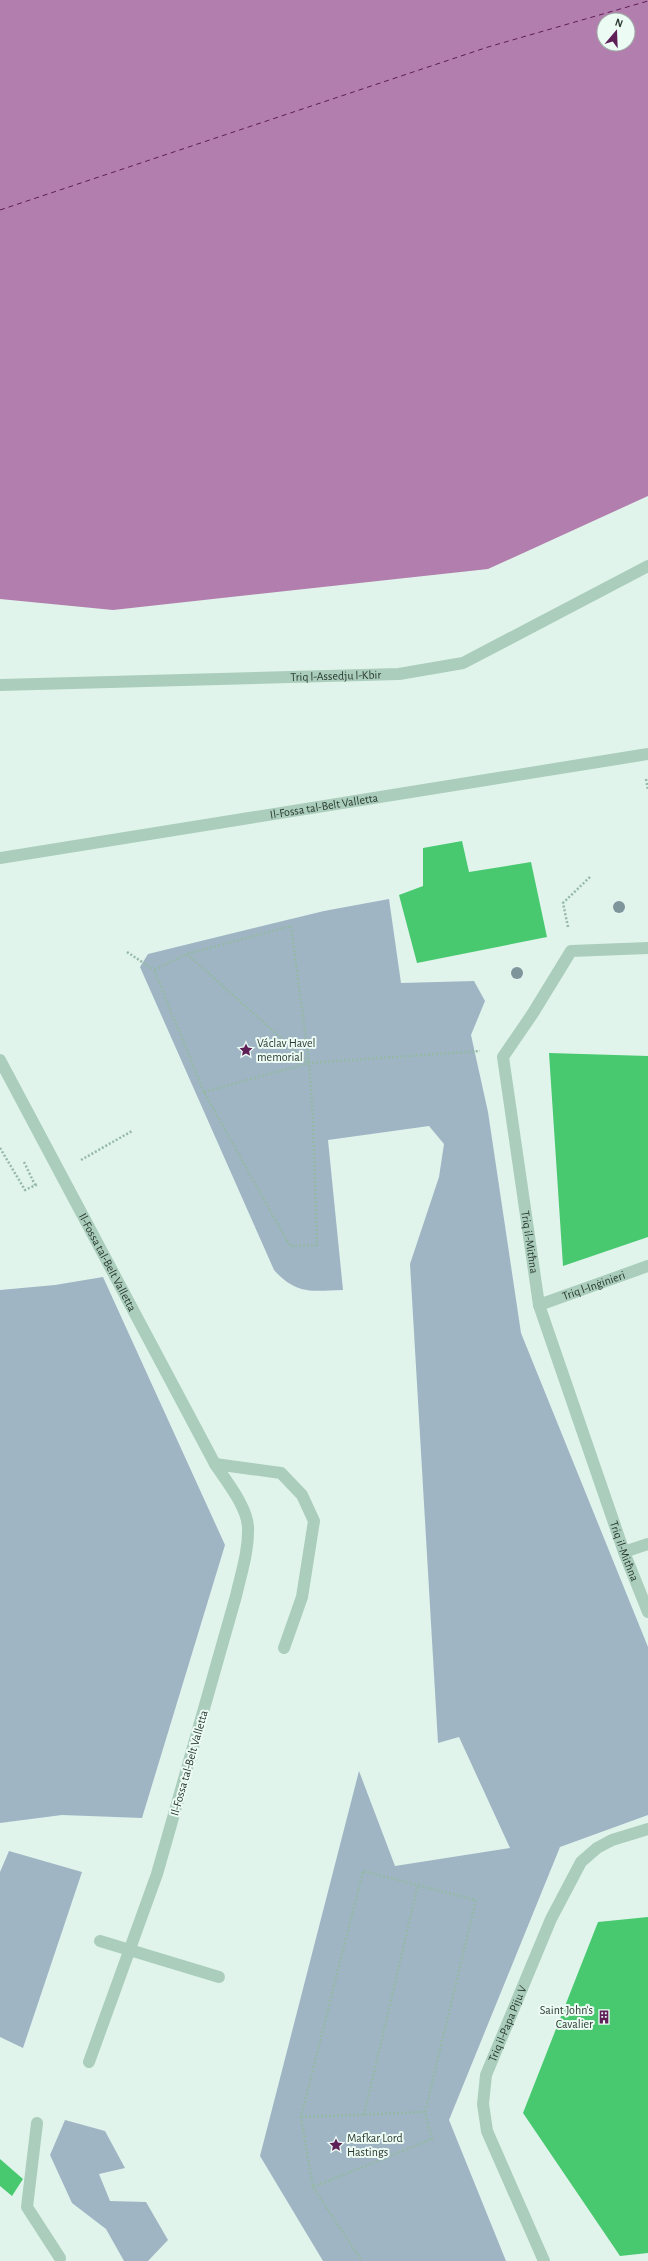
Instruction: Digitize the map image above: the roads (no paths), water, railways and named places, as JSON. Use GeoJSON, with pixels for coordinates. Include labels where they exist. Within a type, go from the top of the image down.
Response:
{"type":"FeatureCollection","features":[{"type":"Feature","properties":{"kind":"street","name":"Triq l-Assedju l-Kbir"},"geometry":{"type":"LineString","coordinates":[[0,685],[399,674],[463,663],[648,566]]}},
{"type":"Feature","properties":{"kind":"street","name":"Il-Fossa tal-Belt Valletta"},"geometry":{"type":"LineString","coordinates":[[0,858],[648,754]]}},
{"type":"Feature","properties":{"kind":"street","name":"Triq il-Mitħna"},"geometry":{"type":"LineString","coordinates":[[648,948],[570,951],[533,1013],[504,1057],[539,1305],[624,1552],[648,1612]]}},
{"type":"Feature","properties":{"kind":"street","name":"Il-Fossa tal-Belt Valletta"},"geometry":{"type":"LineString","coordinates":[[0,1060],[215,1464],[237,1497],[248,1525],[246,1550],[236,1596],[157,1874],[89,2062]]}},
{"type":"Feature","properties":{"kind":"street","name":"Triq l-Inġinieri"},"geometry":{"type":"LineString","coordinates":[[539,1305],[648,1266]]}},
{"type":"Feature","properties":{"kind":"street"},"geometry":{"type":"LineString","coordinates":[[215,1464],[281,1473],[302,1495],[314,1521],[302,1598],[284,1648]]}},
{"type":"Feature","properties":{"kind":"street"},"geometry":{"type":"LineString","coordinates":[[624,1552],[648,1544]]}},
{"type":"Feature","properties":{"kind":"street","name":"Triq il-Papa Piju V"},"geometry":{"type":"LineString","coordinates":[[544,2261],[487,2131],[483,2104],[486,2075],[551,1920],[581,1862],[597,1848],[612,1840],[648,1829]]}},
{"type":"Feature","properties":{"kind":"street"},"geometry":{"type":"LineString","coordinates":[[100,1941],[219,1977]]}},
{"type":"Feature","properties":{"kind":"street"},"geometry":{"type":"LineString","coordinates":[[37,2123],[27,2207],[60,2258]]}},
{"type":"Feature","properties":{"kind":"place","name":"Václav Havel memorial"},"geometry":{"type":"Point","coordinates":[246,1050]}},
{"type":"Feature","properties":{"kind":"place","name":"Saint John's Cavalier"},"geometry":{"type":"Point","coordinates":[604,2017]}},
{"type":"Feature","properties":{"kind":"place","name":"Mafkar Lord Hastings"},"geometry":{"type":"Point","coordinates":[336,2145]}}]}
